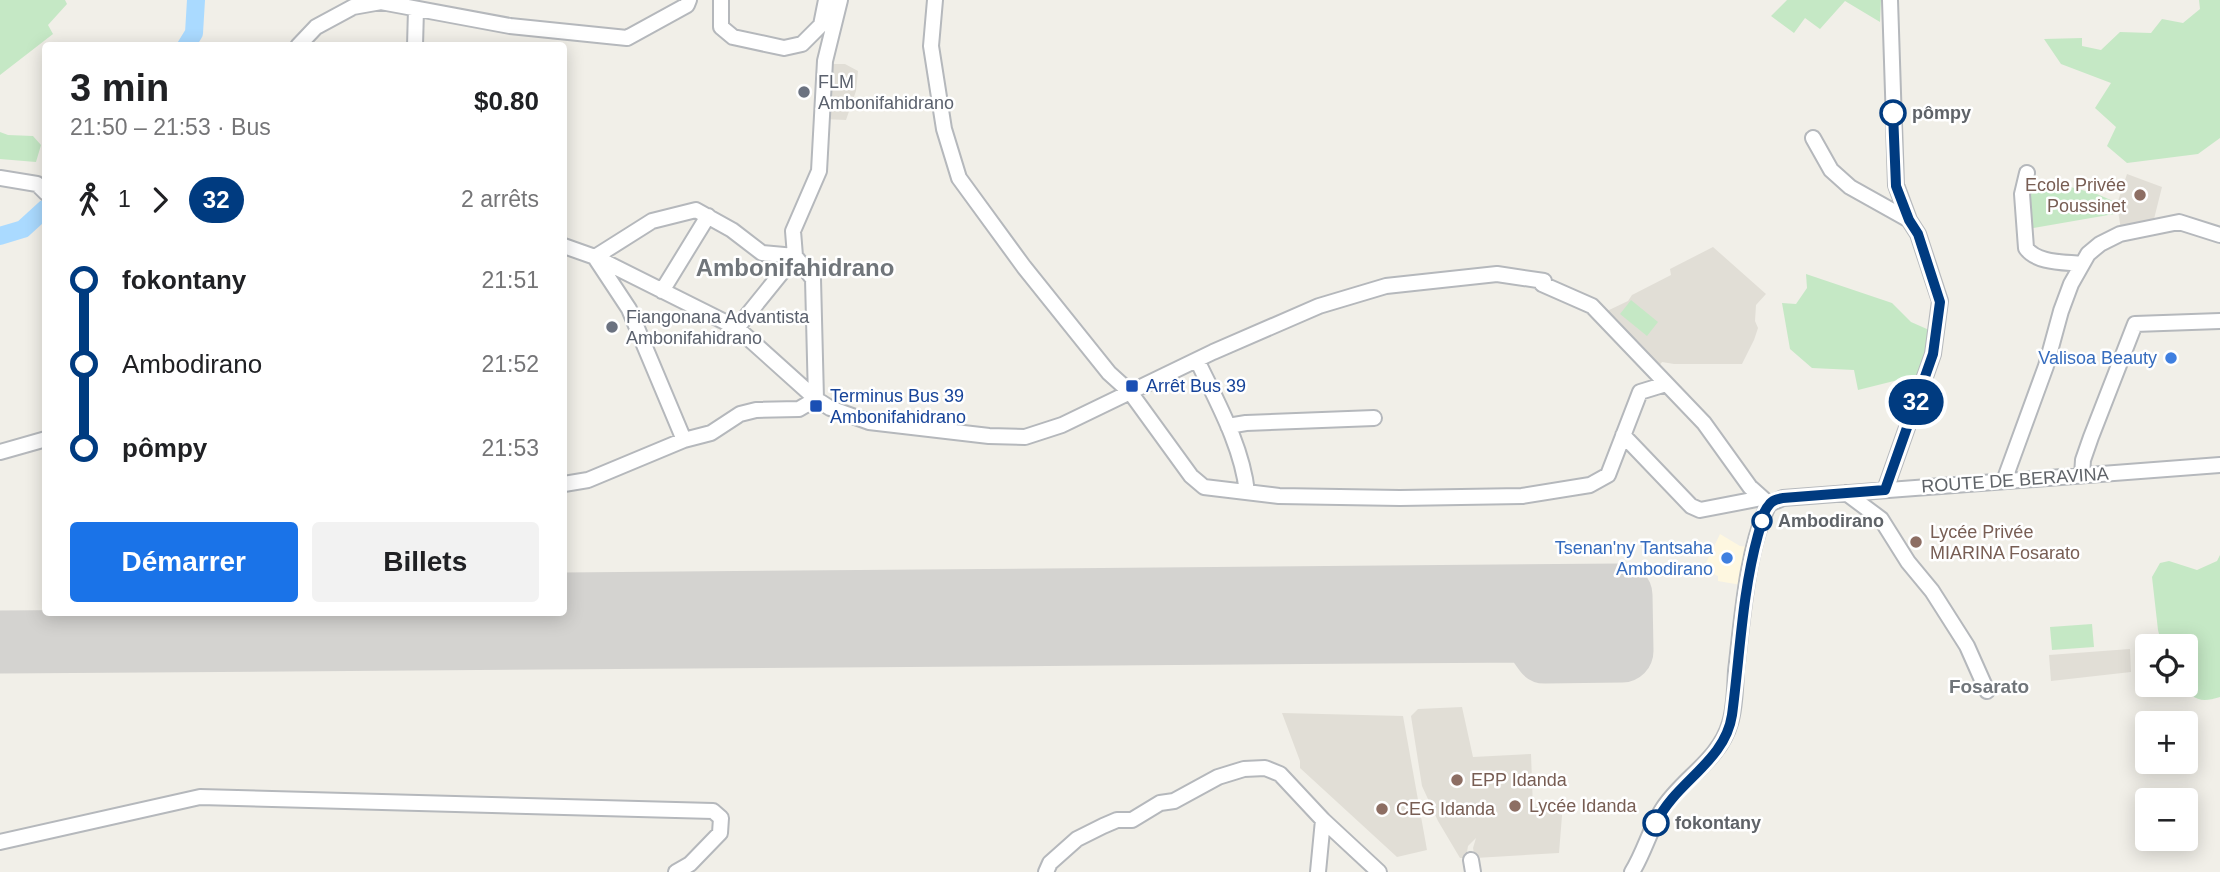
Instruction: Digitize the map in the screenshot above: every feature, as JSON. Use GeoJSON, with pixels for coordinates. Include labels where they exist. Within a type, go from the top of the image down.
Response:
{"type":"FeatureCollection","features":[{"type":"Feature","properties":{"kind":"street"},"geometry":{"type":"LineString","coordinates":[[302,42],[316,27],[353,7],[381,2],[510,26],[628,38],[687,5],[689,0]]}},
{"type":"Feature","properties":{"kind":"street"},"geometry":{"type":"LineString","coordinates":[[721,0],[721,27],[733,37],[784,48],[802,44],[821,25],[826,0]]}},
{"type":"Feature","properties":{"kind":"street"},"geometry":{"type":"LineString","coordinates":[[816,399],[813,279],[795,256],[793,231],[819,172],[825,61],[840,0]]}},
{"type":"Feature","properties":{"kind":"street"},"geometry":{"type":"LineString","coordinates":[[935,0],[931,46],[944,129],[959,178],[1024,267],[1109,373],[1130,393],[1191,476],[1203,487],[1279,496],[1373,498],[1522,496],[1590,485],[1608,475],[1640,392],[1666,384]]}},
{"type":"Feature","properties":{"kind":"street"},"geometry":{"type":"LineString","coordinates":[[1885,490],[1933,354],[1940,302],[1918,234],[1909,220],[1896,186],[1890,0]]}},
{"type":"Feature","properties":{"kind":"street"},"geometry":{"type":"LineString","coordinates":[[415,42],[416,9]]}},
{"type":"Feature","properties":{"kind":"street"},"geometry":{"type":"LineString","coordinates":[[1813,138],[1831,170],[1850,187],[1909,220]]}},
{"type":"Feature","properties":{"kind":"street"},"geometry":{"type":"LineString","coordinates":[[2028,173],[2022,194],[2026,248],[2031,255],[2041,258],[2081,264]]}},
{"type":"Feature","properties":{"kind":"street"},"geometry":{"type":"LineString","coordinates":[[0,178],[41,189]]}},
{"type":"Feature","properties":{"kind":"street"},"geometry":{"type":"LineString","coordinates":[[595,257],[652,221],[696,210],[762,253],[795,256]]}},
{"type":"Feature","properties":{"kind":"street"},"geometry":{"type":"LineString","coordinates":[[662,291],[708,216]]}},
{"type":"Feature","properties":{"kind":"street"},"geometry":{"type":"LineString","coordinates":[[2004,481],[2046,366],[2061,311],[2088,254],[2099,244],[2120,234],[2179,222],[2220,235]]}},
{"type":"Feature","properties":{"kind":"street"},"geometry":{"type":"LineString","coordinates":[[567,247],[595,257],[737,328],[816,399],[830,408],[869,422],[989,436],[1025,437],[1062,425],[1197,360],[1319,306],[1386,286],[1497,274],[1544,281],[1542,284],[1592,306],[1704,423],[1750,487],[1765,501],[1741,629],[1731,719],[1725,738],[1717,752],[1671,798],[1661,812],[1632,872]]}},
{"type":"Feature","properties":{"kind":"street"},"geometry":{"type":"LineString","coordinates":[[737,328],[795,256]]}},
{"type":"Feature","properties":{"kind":"street"},"geometry":{"type":"LineString","coordinates":[[595,257],[629,309],[684,440]]}},
{"type":"Feature","properties":{"kind":"street"},"geometry":{"type":"LineString","coordinates":[[2082,475],[2083,460],[2091,437],[2135,324],[2220,321]]}},
{"type":"Feature","properties":{"kind":"street"},"geometry":{"type":"LineString","coordinates":[[1197,360],[1228,426],[1245,475],[1247,492]]}},
{"type":"Feature","properties":{"kind":"street"},"geometry":{"type":"LineString","coordinates":[[567,484],[588,480],[684,440],[711,433],[740,414],[756,410],[799,409],[816,399]]}},
{"type":"Feature","properties":{"kind":"street"},"geometry":{"type":"LineString","coordinates":[[1228,426],[1374,418]]}},
{"type":"Feature","properties":{"kind":"street","name":"ROUTE DE BERAVINA"},"geometry":{"type":"LineString","coordinates":[[1623,435],[1691,506],[1700,510],[1783,498],[2220,465]]}},
{"type":"Feature","properties":{"kind":"street"},"geometry":{"type":"LineString","coordinates":[[0,452],[42,440]]}},
{"type":"Feature","properties":{"kind":"street"},"geometry":{"type":"LineString","coordinates":[[1846,493],[1881,519],[1967,646],[1987,691]]}},
{"type":"Feature","properties":{"kind":"street"},"geometry":{"type":"LineString","coordinates":[[1046,872],[1050,863],[1077,839],[1117,820],[1132,820],[1160,803],[1174,801],[1218,777],[1244,769],[1265,768],[1280,774],[1379,872]]}},
{"type":"Feature","properties":{"kind":"street"},"geometry":{"type":"LineString","coordinates":[[0,842],[200,797],[713,811],[721,818],[720,832],[690,864],[676,872]]}},
{"type":"Feature","properties":{"kind":"street"},"geometry":{"type":"LineString","coordinates":[[1318,872],[1324,820]]}},
{"type":"Feature","properties":{"kind":"shaded area"},"geometry":{"type":"Polygon","coordinates":[[[826,64],[845,64],[858,71],[856,91],[846,120],[823,119],[826,64]]]}},
{"type":"Feature","properties":{"kind":"shaded area","name":"Ecole Privée Poussinet"},"geometry":{"type":"Polygon","coordinates":[[[2127,174],[2162,187],[2153,223],[2121,230],[2117,204],[2127,174]]]}},
{"type":"Feature","properties":{"kind":"shaded area"},"geometry":{"type":"Polygon","coordinates":[[[1713,247],[1766,294],[1756,305],[1755,321],[1758,328],[1754,340],[1742,364],[1662,362],[1659,366],[1607,311],[1671,275],[1670,269],[1713,247]]]}},
{"type":"Feature","properties":{"kind":"shaded area","name":"Tsenan'ny Tantsaha Ambodirano"},"geometry":{"type":"Polygon","coordinates":[[[1720,534],[1740,546],[1748,547],[1741,585],[1718,581],[1718,576],[1703,569],[1720,534]]]}},
{"type":"Feature","properties":{"kind":"shaded area"},"geometry":{"type":"Polygon","coordinates":[[[2130,649],[2131,672],[2051,681],[2049,655],[2130,649]]]}},
{"type":"Feature","properties":{"kind":"shaded area"},"geometry":{"type":"Polygon","coordinates":[[[1462,707],[1473,757],[1531,754],[1533,808],[1563,803],[1559,853],[1475,858],[1473,848],[1476,838],[1468,846],[1466,858],[1460,858],[1438,821],[1422,786],[1411,716],[1418,709],[1462,707]]]}},
{"type":"Feature","properties":{"kind":"shaded area","name":"CEG Idanda"},"geometry":{"type":"Polygon","coordinates":[[[1282,713],[1403,716],[1427,850],[1397,857],[1300,768],[1300,761],[1282,713]]]}},
{"type":"Feature","properties":{"kind":"green space"},"geometry":{"type":"Polygon","coordinates":[[[0,0],[65,0],[67,4],[48,25],[53,34],[0,75],[0,0]]]}},
{"type":"Feature","properties":{"kind":"green space"},"geometry":{"type":"Polygon","coordinates":[[[1787,0],[1881,0],[1880,22],[1845,1],[1820,29],[1805,18],[1794,33],[1771,16],[1787,0]]]}},
{"type":"Feature","properties":{"kind":"green space"},"geometry":{"type":"Polygon","coordinates":[[[2199,0],[2220,0],[2220,138],[2198,154],[2127,163],[2107,146],[2116,127],[2095,108],[2111,83],[2061,64],[2044,39],[2082,38],[2082,46],[2101,50],[2120,32],[2151,33],[2162,19],[2183,23],[2200,9],[2199,0]]]}},
{"type":"Feature","properties":{"kind":"green space"},"geometry":{"type":"Polygon","coordinates":[[[0,132],[33,136],[41,145],[36,162],[0,159],[0,132]]]}},
{"type":"Feature","properties":{"kind":"green space"},"geometry":{"type":"Polygon","coordinates":[[[2044,180],[2113,201],[2114,214],[2028,229],[2027,191],[2039,190],[2044,180]]]}},
{"type":"Feature","properties":{"kind":"green space"},"geometry":{"type":"Polygon","coordinates":[[[1806,274],[1892,303],[1911,322],[1936,333],[1926,373],[1858,390],[1854,370],[1812,368],[1790,349],[1782,303],[1796,304],[1807,288],[1806,274]]]}},
{"type":"Feature","properties":{"kind":"green space"},"geometry":{"type":"Polygon","coordinates":[[[1631,300],[1658,322],[1647,336],[1620,314],[1631,300]]]}},
{"type":"Feature","properties":{"kind":"green space"},"geometry":{"type":"Polygon","coordinates":[[[2220,555],[2220,697],[2201,700],[2195,697],[2198,697],[2198,634],[2159,634],[2152,577],[2160,563],[2169,561],[2197,570],[2217,561],[2220,555]]]}},
{"type":"Feature","properties":{"kind":"green space"},"geometry":{"type":"Polygon","coordinates":[[[2092,624],[2094,647],[2052,650],[2050,627],[2092,624]]]}},
{"type":"Feature","properties":{"kind":"waterway"},"geometry":{"type":"LineString","coordinates":[[188,42],[194,33],[196,0]]}},
{"type":"Feature","properties":{"kind":"waterway"},"geometry":{"type":"LineString","coordinates":[[0,236],[23,229],[42,212]]}},
{"type":"Feature","properties":{"kind":"runway"},"geometry":{"type":"LineString","coordinates":[[0,642],[1530,631],[1545,652],[1622,651],[1621,595],[567,604]]}},
{"type":"Feature","properties":{"kind":"bus line","name":"32"},"geometry":{"type":"LineString","coordinates":[[1656,823],[1671,798],[1717,752],[1729,728],[1754,550],[1769,504],[1783,498],[1885,490],[1933,354],[1940,302],[1918,234],[1909,220],[1896,186],[1893,113]]}},
{"type":"Feature","properties":{"kind":"place","name":"FLM Ambonifahidrano"},"geometry":{"type":"Point","coordinates":[804,92]}},
{"type":"Feature","properties":{"kind":"place","name":"pômpy"},"geometry":{"type":"Point","coordinates":[1893,113]}},
{"type":"Feature","properties":{"kind":"place","name":"Ecole Privée Poussinet"},"geometry":{"type":"Point","coordinates":[2140,195]}},
{"type":"Feature","properties":{"kind":"place","name":"Fiangonana Advantista Ambonifahidrano"},"geometry":{"type":"Point","coordinates":[612,327]}},
{"type":"Feature","properties":{"kind":"place","name":"Valisoa Beauty"},"geometry":{"type":"Point","coordinates":[2171,358]}},
{"type":"Feature","properties":{"kind":"place","name":"Arrêt Bus 39"},"geometry":{"type":"Point","coordinates":[1132,386]}},
{"type":"Feature","properties":{"kind":"place","name":"Terminus Bus 39 Ambonifahidrano"},"geometry":{"type":"Point","coordinates":[816,406]}},
{"type":"Feature","properties":{"kind":"place","name":"Ambodirano"},"geometry":{"type":"Point","coordinates":[1762,521]}},
{"type":"Feature","properties":{"kind":"place","name":"Lycée Privée MIARINA Fosarato"},"geometry":{"type":"Point","coordinates":[1916,542]}},
{"type":"Feature","properties":{"kind":"place","name":"Tsenan'ny Tantsaha Ambodirano"},"geometry":{"type":"Point","coordinates":[1727,558]}},
{"type":"Feature","properties":{"kind":"place","name":"EPP Idanda"},"geometry":{"type":"Point","coordinates":[1457,780]}},
{"type":"Feature","properties":{"kind":"place","name":"Lycée Idanda"},"geometry":{"type":"Point","coordinates":[1515,806]}},
{"type":"Feature","properties":{"kind":"place","name":"CEG Idanda"},"geometry":{"type":"Point","coordinates":[1382,809]}},
{"type":"Feature","properties":{"kind":"place","name":"fokontany"},"geometry":{"type":"Point","coordinates":[1656,823]}},
{"type":"Feature","properties":{"kind":"district","name":"Ambonifahidrano"},"geometry":{"type":"Point","coordinates":[795,268]}},
{"type":"Feature","properties":{"kind":"district","name":"Fosarato"},"geometry":{"type":"Point","coordinates":[1989,686]}}]}
